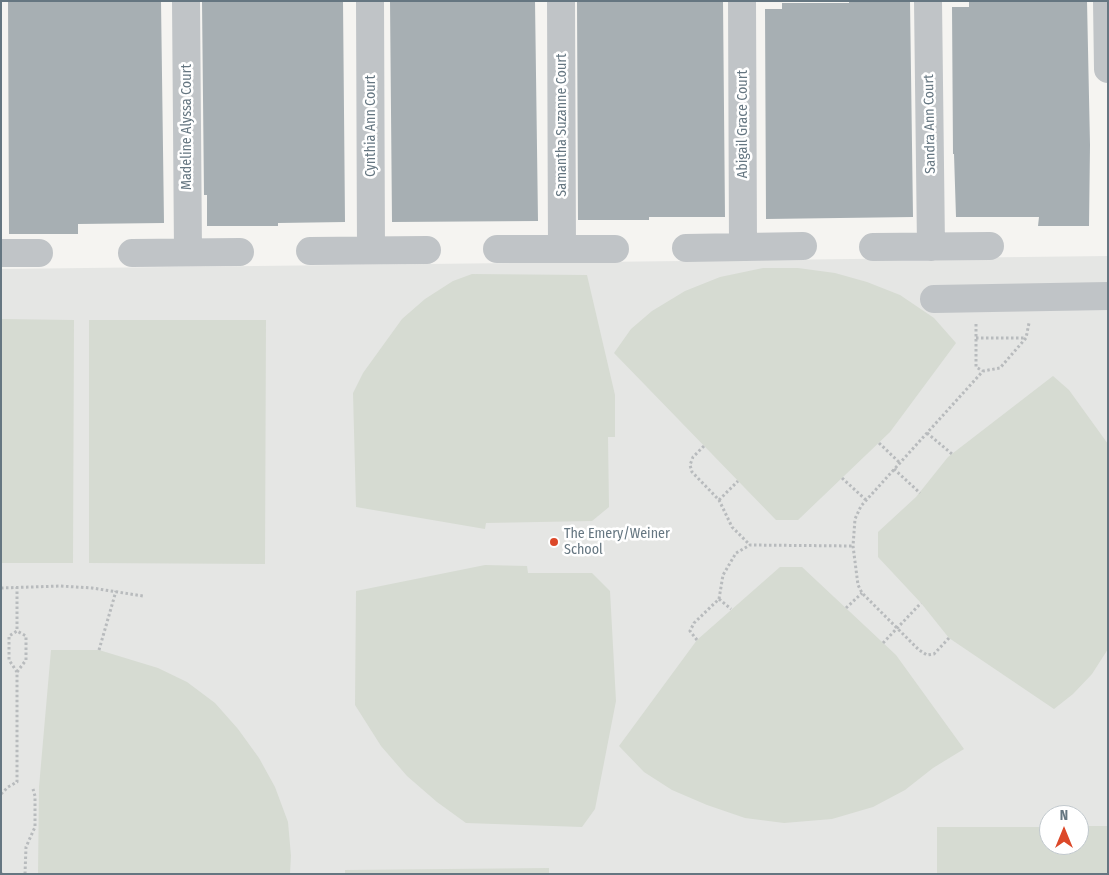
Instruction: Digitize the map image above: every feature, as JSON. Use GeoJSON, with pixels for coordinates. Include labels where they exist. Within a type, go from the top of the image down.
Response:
{"type":"FeatureCollection","features":[{"type":"Feature","properties":{"kind":"lane","name":"Madeline Alyssa Court"},"geometry":{"type":"LineString","coordinates":[[186,1],[188,252]]}},
{"type":"Feature","properties":{"kind":"lane","name":"Cynthia Ann Court"},"geometry":{"type":"LineString","coordinates":[[370,1],[371,250]]}},
{"type":"Feature","properties":{"kind":"lane","name":"Samantha Suzanne Court"},"geometry":{"type":"LineString","coordinates":[[561,1],[562,249]]}},
{"type":"Feature","properties":{"kind":"lane","name":"Abigail Grace Court"},"geometry":{"type":"LineString","coordinates":[[742,1],[743,247]]}},
{"type":"Feature","properties":{"kind":"lane","name":"Sandra Ann Court"},"geometry":{"type":"LineString","coordinates":[[928,1],[931,247]]}},
{"type":"Feature","properties":{"kind":"lane"},"geometry":{"type":"LineString","coordinates":[[1107,1],[1108,69]]}},
{"type":"Feature","properties":{"kind":"lane"},"geometry":{"type":"LineString","coordinates":[[686,248],[803,246]]}},
{"type":"Feature","properties":{"kind":"lane"},"geometry":{"type":"LineString","coordinates":[[873,247],[990,246]]}},
{"type":"Feature","properties":{"kind":"lane"},"geometry":{"type":"LineString","coordinates":[[497,249],[615,249]]}},
{"type":"Feature","properties":{"kind":"lane"},"geometry":{"type":"LineString","coordinates":[[310,251],[427,250]]}},
{"type":"Feature","properties":{"kind":"lane"},"geometry":{"type":"LineString","coordinates":[[132,252],[240,252]]}},
{"type":"Feature","properties":{"kind":"lane"},"geometry":{"type":"LineString","coordinates":[[1,253],[39,253]]}},
{"type":"Feature","properties":{"kind":"lane"},"geometry":{"type":"LineString","coordinates":[[934,299],[1108,296]]}},
{"type":"Feature","properties":{"kind":"path"},"geometry":{"type":"LineString","coordinates":[[949,638],[934,654],[927,655],[919,650],[862,593],[858,585],[853,546],[855,519],[866,500],[983,371],[1000,368],[1026,338],[1030,316],[1030,297]]}},
{"type":"Feature","properties":{"kind":"path"},"geometry":{"type":"LineString","coordinates":[[976,298],[976,367],[983,371]]}},
{"type":"Feature","properties":{"kind":"path"},"geometry":{"type":"LineString","coordinates":[[976,338],[1026,338]]}},
{"type":"Feature","properties":{"kind":"path"},"geometry":{"type":"LineString","coordinates":[[927,432],[952,454]]}},
{"type":"Feature","properties":{"kind":"path"},"geometry":{"type":"LineString","coordinates":[[879,443],[900,463]]}},
{"type":"Feature","properties":{"kind":"path"},"geometry":{"type":"LineString","coordinates":[[704,446],[693,457],[690,465],[692,472],[719,500],[732,527],[750,546]]}},
{"type":"Feature","properties":{"kind":"path"},"geometry":{"type":"LineString","coordinates":[[894,469],[920,493]]}},
{"type":"Feature","properties":{"kind":"path"},"geometry":{"type":"LineString","coordinates":[[842,478],[866,500]]}},
{"type":"Feature","properties":{"kind":"path"},"geometry":{"type":"LineString","coordinates":[[719,500],[738,481]]}},
{"type":"Feature","properties":{"kind":"path"},"geometry":{"type":"LineString","coordinates":[[697,640],[690,631],[694,623],[719,599],[723,575],[736,553],[750,546],[853,546]]}},
{"type":"Feature","properties":{"kind":"path"},"geometry":{"type":"LineString","coordinates":[[1,588],[60,586],[116,591],[143,596]]}},
{"type":"Feature","properties":{"kind":"path"},"geometry":{"type":"LineString","coordinates":[[17,587],[17,631]]}},
{"type":"Feature","properties":{"kind":"path"},"geometry":{"type":"LineString","coordinates":[[99,650],[116,591]]}},
{"type":"Feature","properties":{"kind":"path"},"geometry":{"type":"LineString","coordinates":[[846,608],[862,593]]}},
{"type":"Feature","properties":{"kind":"path"},"geometry":{"type":"LineString","coordinates":[[719,599],[732,609]]}},
{"type":"Feature","properties":{"kind":"path"},"geometry":{"type":"LineString","coordinates":[[883,643],[921,603]]}},
{"type":"Feature","properties":{"kind":"path"},"geometry":{"type":"LineString","coordinates":[[17,631],[26,636],[26,660],[17,672]]}},
{"type":"Feature","properties":{"kind":"path"},"geometry":{"type":"LineString","coordinates":[[1,794],[8,787],[18,782],[17,672],[9,660],[9,636],[17,631]]}},
{"type":"Feature","properties":{"kind":"path"},"geometry":{"type":"LineString","coordinates":[[25,874],[26,848],[35,827],[35,796],[32,788]]}},
{"type":"Feature","properties":{"kind":"shaded area","name":"The Emery/Weiner School"},"geometry":{"type":"Polygon","coordinates":[[[1108,256],[1108,874],[1,874],[1,269],[1108,256]]]}},
{"type":"Feature","properties":{"kind":"shaded area"},"geometry":{"type":"Polygon","coordinates":[[[763,268],[798,268],[835,273],[867,282],[900,295],[934,318],[956,343],[890,432],[798,520],[776,520],[614,353],[631,329],[652,311],[685,291],[720,277],[763,268]]]}},
{"type":"Feature","properties":{"kind":"shaded area"},"geometry":{"type":"Polygon","coordinates":[[[472,274],[587,275],[615,395],[615,437],[608,437],[609,507],[592,521],[486,523],[485,529],[356,507],[353,393],[363,373],[402,319],[425,299],[453,281],[472,274]]]}},
{"type":"Feature","properties":{"kind":"shaded area"},"geometry":{"type":"Polygon","coordinates":[[[1,319],[74,320],[73,563],[1,563],[1,319]]]}},
{"type":"Feature","properties":{"kind":"shaded area"},"geometry":{"type":"Polygon","coordinates":[[[89,320],[266,320],[265,564],[89,563],[89,320]]]}},
{"type":"Feature","properties":{"kind":"shaded area"},"geometry":{"type":"Polygon","coordinates":[[[1053,376],[1069,390],[1108,444],[1108,649],[1092,674],[1073,694],[1054,709],[949,638],[921,603],[878,557],[878,532],[916,497],[948,457],[1053,376]]]}},
{"type":"Feature","properties":{"kind":"shaded area"},"geometry":{"type":"Polygon","coordinates":[[[485,565],[527,566],[528,573],[592,573],[610,591],[616,701],[595,809],[582,827],[466,823],[437,802],[407,776],[381,746],[355,705],[356,591],[485,565]]]}},
{"type":"Feature","properties":{"kind":"shaded area"},"geometry":{"type":"Polygon","coordinates":[[[780,567],[802,567],[896,655],[964,749],[933,768],[905,790],[873,807],[832,819],[784,823],[745,818],[707,805],[672,790],[644,772],[619,746],[697,640],[780,567]]]}},
{"type":"Feature","properties":{"kind":"shaded area"},"geometry":{"type":"Polygon","coordinates":[[[51,650],[99,650],[158,668],[187,682],[215,703],[238,729],[259,758],[275,787],[288,822],[291,856],[290,874],[38,874],[39,787],[51,650]]]}},
{"type":"Feature","properties":{"kind":"shaded area"},"geometry":{"type":"Polygon","coordinates":[[[1089,826],[1108,826],[1108,874],[937,874],[937,827],[1039,827],[1039,855],[1089,855],[1089,826]]]}},
{"type":"Feature","properties":{"kind":"shaded area"},"geometry":{"type":"Polygon","coordinates":[[[549,868],[549,874],[345,874],[345,870],[549,868]]]}},
{"type":"Feature","properties":{"kind":"building"},"geometry":{"type":"Polygon","coordinates":[[[8,1],[161,1],[164,223],[78,224],[78,234],[9,234],[8,1]]]}},
{"type":"Feature","properties":{"kind":"building"},"geometry":{"type":"Polygon","coordinates":[[[202,1],[343,1],[345,222],[278,223],[278,226],[207,226],[207,195],[204,195],[202,1]]]}},
{"type":"Feature","properties":{"kind":"building"},"geometry":{"type":"Polygon","coordinates":[[[390,1],[535,1],[538,221],[392,222],[390,1]]]}},
{"type":"Feature","properties":{"kind":"building"},"geometry":{"type":"Polygon","coordinates":[[[577,1],[723,1],[725,217],[649,217],[649,220],[578,220],[577,1]]]}},
{"type":"Feature","properties":{"kind":"building"},"geometry":{"type":"Polygon","coordinates":[[[849,1],[910,1],[913,217],[766,219],[765,9],[782,9],[782,3],[849,3],[849,1]]]}},
{"type":"Feature","properties":{"kind":"building"},"geometry":{"type":"Polygon","coordinates":[[[969,1],[1087,1],[1090,145],[1089,226],[1038,226],[1039,217],[956,217],[953,154],[952,7],[969,7],[969,1]]]}},
{"type":"Feature","properties":{"kind":"place","name":"The Emery/Weiner School"},"geometry":{"type":"Point","coordinates":[554,542]}}]}
